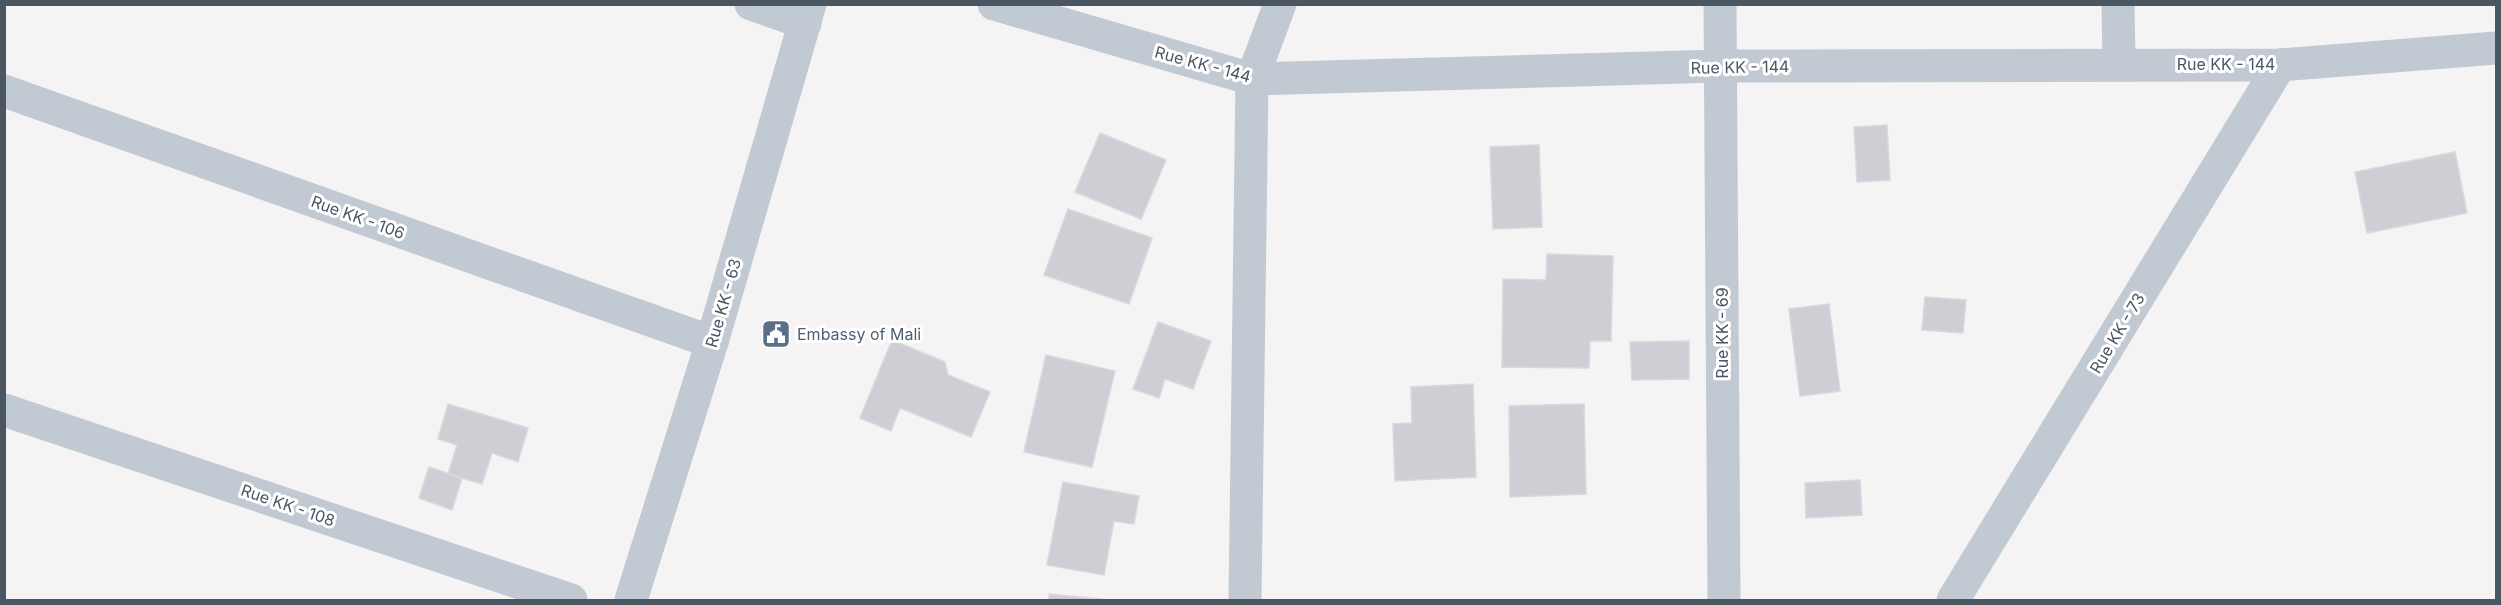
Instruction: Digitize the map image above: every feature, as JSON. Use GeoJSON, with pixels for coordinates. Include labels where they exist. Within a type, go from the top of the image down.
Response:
{"type":"FeatureCollection","features":[{"type":"Feature","properties":{"kind":"street"},"geometry":{"type":"LineString","coordinates":[[751,4],[807,14]]}},
{"type":"Feature","properties":{"kind":"street","name":"Rue KK - 144"},"geometry":{"type":"LineString","coordinates":[[994,4],[1252,79],[1720,66],[2119,63],[2280,65],[2496,48]]}},
{"type":"Feature","properties":{"kind":"street"},"geometry":{"type":"LineString","coordinates":[[1245,600],[1252,79],[1280,4]]}},
{"type":"Feature","properties":{"kind":"street","name":"Rue KK - 69"},"geometry":{"type":"LineString","coordinates":[[1720,4],[1724,600]]}},
{"type":"Feature","properties":{"kind":"street"},"geometry":{"type":"LineString","coordinates":[[2118,4],[2119,63]]}},
{"type":"Feature","properties":{"kind":"street","name":"Rue KK - 63"},"geometry":{"type":"LineString","coordinates":[[631,600],[711,342],[807,14]]}},
{"type":"Feature","properties":{"kind":"street","name":"Rue KK - 73"},"geometry":{"type":"LineString","coordinates":[[1953,600],[2280,65]]}},
{"type":"Feature","properties":{"kind":"street","name":"Rue KK - 106"},"geometry":{"type":"LineString","coordinates":[[4,91],[711,342]]}},
{"type":"Feature","properties":{"kind":"street","name":"Rue KK - 108"},"geometry":{"type":"LineString","coordinates":[[4,410],[572,600]]}},
{"type":"Feature","properties":{"kind":"building"},"geometry":{"type":"Polygon","coordinates":[[[1887,125],[1890,180],[1857,182],[1854,127],[1887,125]]]}},
{"type":"Feature","properties":{"kind":"building"},"geometry":{"type":"Polygon","coordinates":[[[1100,133],[1166,160],[1141,219],[1075,192],[1100,133]]]}},
{"type":"Feature","properties":{"kind":"building"},"geometry":{"type":"Polygon","coordinates":[[[1539,145],[1542,227],[1493,229],[1490,147],[1539,145]]]}},
{"type":"Feature","properties":{"kind":"building"},"geometry":{"type":"Polygon","coordinates":[[[2455,152],[2467,213],[2367,233],[2355,172],[2455,152]]]}},
{"type":"Feature","properties":{"kind":"building"},"geometry":{"type":"Polygon","coordinates":[[[1068,209],[1152,238],[1129,304],[1044,275],[1068,209]]]}},
{"type":"Feature","properties":{"kind":"building"},"geometry":{"type":"Polygon","coordinates":[[[1547,254],[1613,256],[1611,341],[1590,341],[1589,368],[1502,367],[1503,279],[1546,280],[1547,254]]]}},
{"type":"Feature","properties":{"kind":"building"},"geometry":{"type":"Polygon","coordinates":[[[1925,297],[1966,300],[1963,333],[1922,330],[1925,297]]]}},
{"type":"Feature","properties":{"kind":"building"},"geometry":{"type":"Polygon","coordinates":[[[1829,304],[1840,391],[1800,396],[1789,309],[1829,304]]]}},
{"type":"Feature","properties":{"kind":"building"},"geometry":{"type":"Polygon","coordinates":[[[1158,322],[1211,341],[1193,389],[1165,379],[1159,398],[1133,389],[1158,322]]]}},
{"type":"Feature","properties":{"kind":"building"},"geometry":{"type":"Polygon","coordinates":[[[892,340],[945,362],[948,375],[990,392],[971,437],[900,408],[891,431],[860,418],[892,340]]]}},
{"type":"Feature","properties":{"kind":"building"},"geometry":{"type":"Polygon","coordinates":[[[1689,341],[1689,379],[1632,380],[1630,342],[1689,341]]]}},
{"type":"Feature","properties":{"kind":"building"},"geometry":{"type":"Polygon","coordinates":[[[1046,355],[1115,371],[1092,467],[1024,452],[1046,355]]]}},
{"type":"Feature","properties":{"kind":"building"},"geometry":{"type":"Polygon","coordinates":[[[1473,384],[1476,477],[1395,481],[1393,424],[1412,423],[1411,387],[1473,384]]]}},
{"type":"Feature","properties":{"kind":"building"},"geometry":{"type":"Polygon","coordinates":[[[448,404],[528,428],[518,462],[492,453],[482,484],[448,474],[457,445],[438,439],[448,404]]]}},
{"type":"Feature","properties":{"kind":"building"},"geometry":{"type":"Polygon","coordinates":[[[1584,404],[1586,494],[1510,497],[1509,406],[1584,404]]]}},
{"type":"Feature","properties":{"kind":"building"},"geometry":{"type":"Polygon","coordinates":[[[429,467],[462,478],[452,510],[419,498],[429,467]]]}},
{"type":"Feature","properties":{"kind":"building"},"geometry":{"type":"Polygon","coordinates":[[[1860,480],[1862,515],[1806,518],[1805,483],[1860,480]]]}},
{"type":"Feature","properties":{"kind":"building"},"geometry":{"type":"Polygon","coordinates":[[[1063,482],[1139,496],[1134,524],[1114,521],[1104,575],[1047,565],[1063,482]]]}},
{"type":"Feature","properties":{"kind":"building"},"geometry":{"type":"Polygon","coordinates":[[[1049,594],[1110,600],[1049,600],[1049,594]]]}},
{"type":"Feature","properties":{"kind":"place","name":"Embassy of Mali"},"geometry":{"type":"Point","coordinates":[776,334]}}]}
